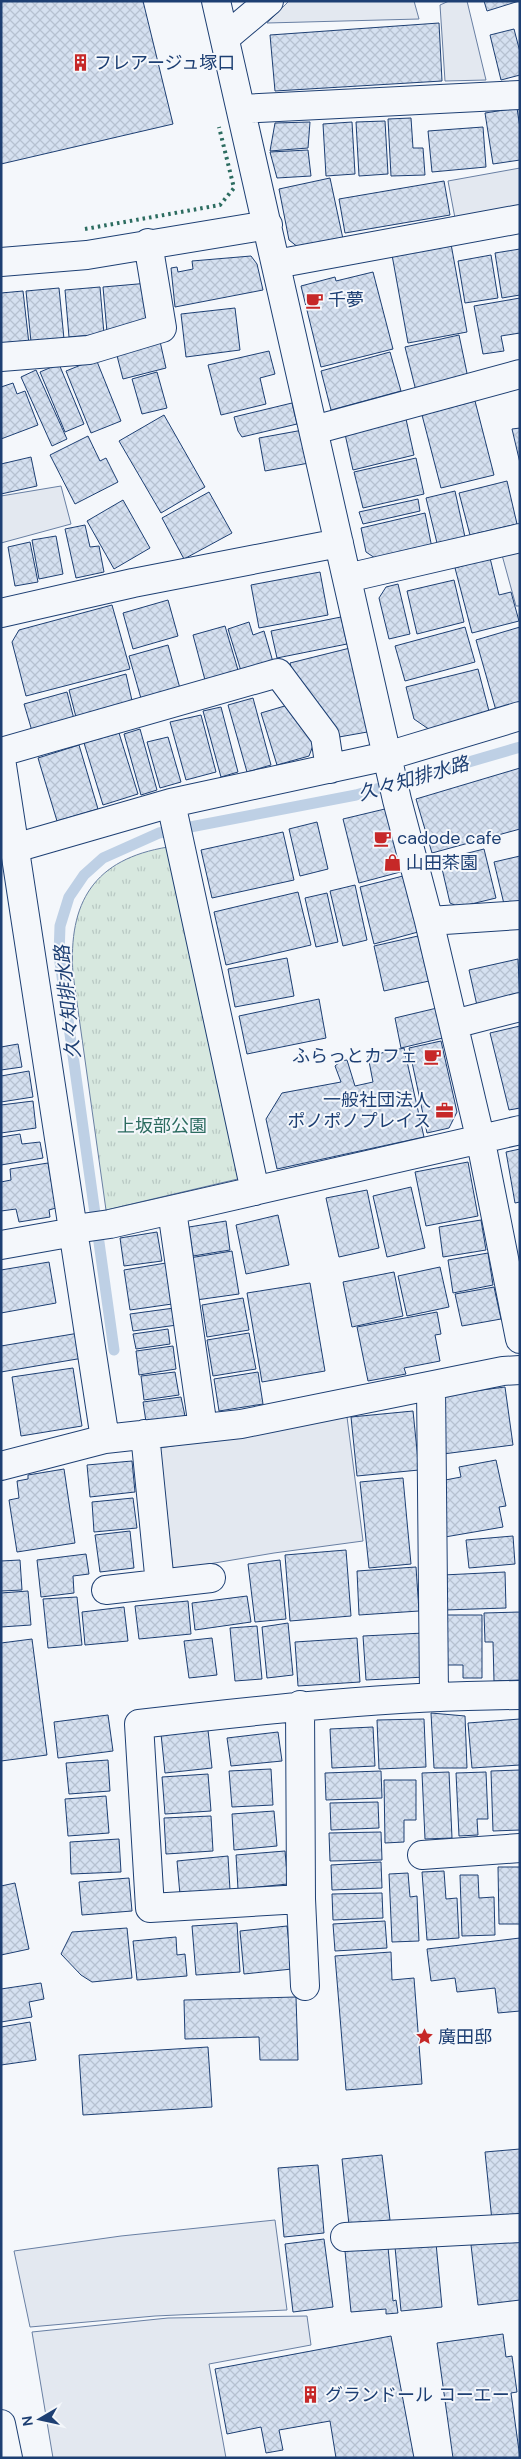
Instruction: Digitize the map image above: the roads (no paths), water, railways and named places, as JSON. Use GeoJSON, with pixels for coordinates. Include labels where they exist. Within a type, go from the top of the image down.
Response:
{"type":"FeatureCollection","features":[{"type":"Feature","properties":{"kind":"street"},"geometry":{"type":"LineString","coordinates":[[216,1],[226,38],[397,800],[429,920],[480,1137],[520,1339]]}},
{"type":"Feature","properties":{"kind":"street"},"geometry":{"type":"LineString","coordinates":[[226,38],[269,1]]}},
{"type":"Feature","properties":{"kind":"street"},"geometry":{"type":"LineString","coordinates":[[241,109],[520,95]]}},
{"type":"Feature","properties":{"kind":"street"},"geometry":{"type":"LineString","coordinates":[[276,264],[520,219]]}},
{"type":"Feature","properties":{"kind":"street"},"geometry":{"type":"LineString","coordinates":[[1,262],[87,255],[148,243],[268,225]]}},
{"type":"Feature","properties":{"kind":"street"},"geometry":{"type":"LineString","coordinates":[[1,357],[89,350],[162,328],[148,243]]}},
{"type":"Feature","properties":{"kind":"street"},"geometry":{"type":"LineString","coordinates":[[314,430],[520,374]]}},
{"type":"Feature","properties":{"kind":"street"},"geometry":{"type":"LineString","coordinates":[[347,578],[520,538]]}},
{"type":"Feature","properties":{"kind":"street"},"geometry":{"type":"LineString","coordinates":[[1,613],[133,583],[339,542]]}},
{"type":"Feature","properties":{"kind":"street"},"geometry":{"type":"LineString","coordinates":[[1,752],[278,673],[325,736],[330,769]]}},
{"type":"Feature","properties":{"kind":"street"},"geometry":{"type":"LineString","coordinates":[[15,848],[173,810],[330,769],[389,763],[520,716]]}},
{"type":"Feature","properties":{"kind":"street"},"geometry":{"type":"LineString","coordinates":[[1,759],[78,1230],[100,1440]]}},
{"type":"Feature","properties":{"kind":"street"},"geometry":{"type":"LineString","coordinates":[[173,810],[255,1191]]}},
{"type":"Feature","properties":{"kind":"street"},"geometry":{"type":"LineString","coordinates":[[429,920],[520,915]]}},
{"type":"Feature","properties":{"kind":"street"},"geometry":{"type":"LineString","coordinates":[[454,1024],[520,1007]]}},
{"type":"Feature","properties":{"kind":"street"},"geometry":{"type":"LineString","coordinates":[[1,1245],[110,1224],[480,1137],[520,1130]]}},
{"type":"Feature","properties":{"kind":"street"},"geometry":{"type":"LineString","coordinates":[[172,1210],[204,1428]]}},
{"type":"Feature","properties":{"kind":"street"},"geometry":{"type":"LineString","coordinates":[[1,1466],[100,1440],[241,1424],[503,1371],[520,1370]]}},
{"type":"Feature","properties":{"kind":"street"},"geometry":{"type":"LineString","coordinates":[[431,1386],[434,1696]]}},
{"type":"Feature","properties":{"kind":"street"},"geometry":{"type":"LineString","coordinates":[[141,1434],[160,1584]]}},
{"type":"Feature","properties":{"kind":"street"},"geometry":{"type":"LineString","coordinates":[[106,1590],[211,1578]]}},
{"type":"Feature","properties":{"kind":"street"},"geometry":{"type":"LineString","coordinates":[[301,1899],[150,1908],[140,1724],[300,1705],[434,1696],[520,1695]]}},
{"type":"Feature","properties":{"kind":"street"},"geometry":{"type":"LineString","coordinates":[[300,1705],[301,1899],[304,1986]]}},
{"type":"Feature","properties":{"kind":"street"},"geometry":{"type":"LineString","coordinates":[[422,1855],[520,1848]]}},
{"type":"Feature","properties":{"kind":"street"},"geometry":{"type":"LineString","coordinates":[[345,2237],[520,2228]]}},
{"type":"Feature","properties":{"kind":"street"},"geometry":{"type":"LineString","coordinates":[[1,2424],[8,2458]]}},
{"type":"Feature","properties":{"kind":"waterway","name":"久々知排水路"},"geometry":{"type":"LineString","coordinates":[[114,1350],[59,955],[60,926],[69,897],[84,875],[103,858],[159,833],[356,795],[520,747]]}},
{"type":"Feature","properties":{"kind":"place","name":"フレアージュ塚口"},"geometry":{"type":"Point","coordinates":[80,63]}},
{"type":"Feature","properties":{"kind":"place","name":"千夢"},"geometry":{"type":"Point","coordinates":[314,300]}},
{"type":"Feature","properties":{"kind":"place","name":"cadode cafe"},"geometry":{"type":"Point","coordinates":[383,838]}},
{"type":"Feature","properties":{"kind":"place","name":"山田茶園"},"geometry":{"type":"Point","coordinates":[392,863]}},
{"type":"Feature","properties":{"kind":"place","name":"ふらっとカフェ"},"geometry":{"type":"Point","coordinates":[432,1056]}},
{"type":"Feature","properties":{"kind":"place","name":"一般社団法人 ポノポノプレイス"},"geometry":{"type":"Point","coordinates":[445,1110]}},
{"type":"Feature","properties":{"kind":"place","name":"廣田邸"},"geometry":{"type":"Point","coordinates":[424,2037]}},
{"type":"Feature","properties":{"kind":"place","name":"グランドール コーエー"},"geometry":{"type":"Point","coordinates":[311,2395]}},
{"type":"Feature","properties":{"kind":"park label","name":"上坂部公園"},"geometry":{"type":"Point","coordinates":[162,1126]}}]}
